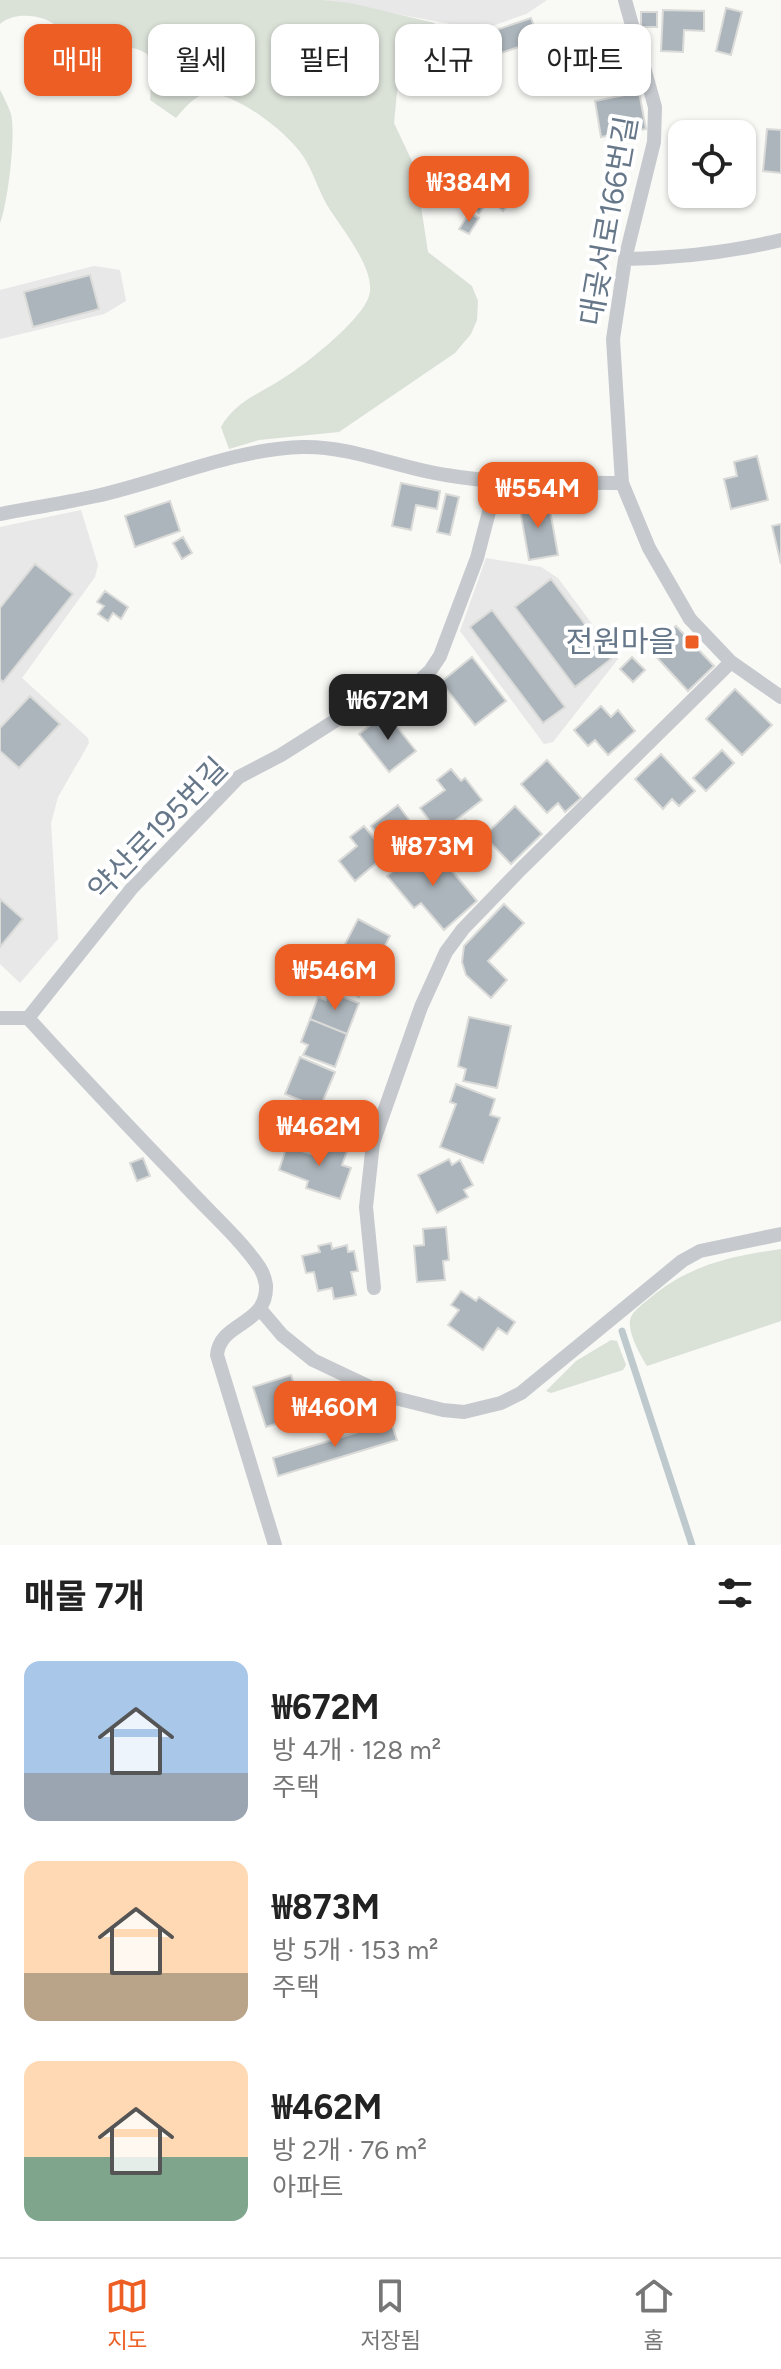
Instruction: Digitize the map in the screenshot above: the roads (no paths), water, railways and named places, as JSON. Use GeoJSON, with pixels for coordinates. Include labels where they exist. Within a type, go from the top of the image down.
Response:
{"type":"FeatureCollection","features":[{"type":"Feature","properties":{"kind":"lane","name":"대곶서로166번길"},"geometry":{"type":"LineString","coordinates":[[625,0],[655,107],[654,142],[625,259],[613,339],[622,483],[649,548],[690,619],[731,662],[781,697]]}},
{"type":"Feature","properties":{"kind":"lane"},"geometry":{"type":"LineString","coordinates":[[625,259],[729,253],[781,240]]}},
{"type":"Feature","properties":{"kind":"lane"},"geometry":{"type":"LineString","coordinates":[[0,514],[96,496],[227,460],[299,447],[358,453],[435,473],[497,481],[622,483]]}},
{"type":"Feature","properties":{"kind":"lane","name":"약산로195번길"},"geometry":{"type":"LineString","coordinates":[[28,1018],[132,888],[239,777],[355,709],[418,682],[430,671],[440,656],[477,558],[497,481]]}},
{"type":"Feature","properties":{"kind":"lane"},"geometry":{"type":"LineString","coordinates":[[374,1288],[366,1207],[373,1143],[421,1007],[446,952],[463,929],[521,869],[731,662]]}},
{"type":"Feature","properties":{"kind":"lane"},"geometry":{"type":"LineString","coordinates":[[0,1018],[28,1018],[264,1275],[266,1286],[260,1309],[222,1338],[217,1355],[275,1545]]}},
{"type":"Feature","properties":{"kind":"lane"},"geometry":{"type":"LineString","coordinates":[[260,1309],[293,1346],[313,1360],[391,1397],[443,1410],[478,1410],[521,1393],[682,1261],[700,1251],[781,1234]]}},
{"type":"Feature","properties":{"kind":"waterway"},"geometry":{"type":"LineString","coordinates":[[622,1331],[692,1545]]}},
{"type":"Feature","properties":{"kind":"place","name":"전원마을"},"geometry":{"type":"Point","coordinates":[692,642]}}]}
